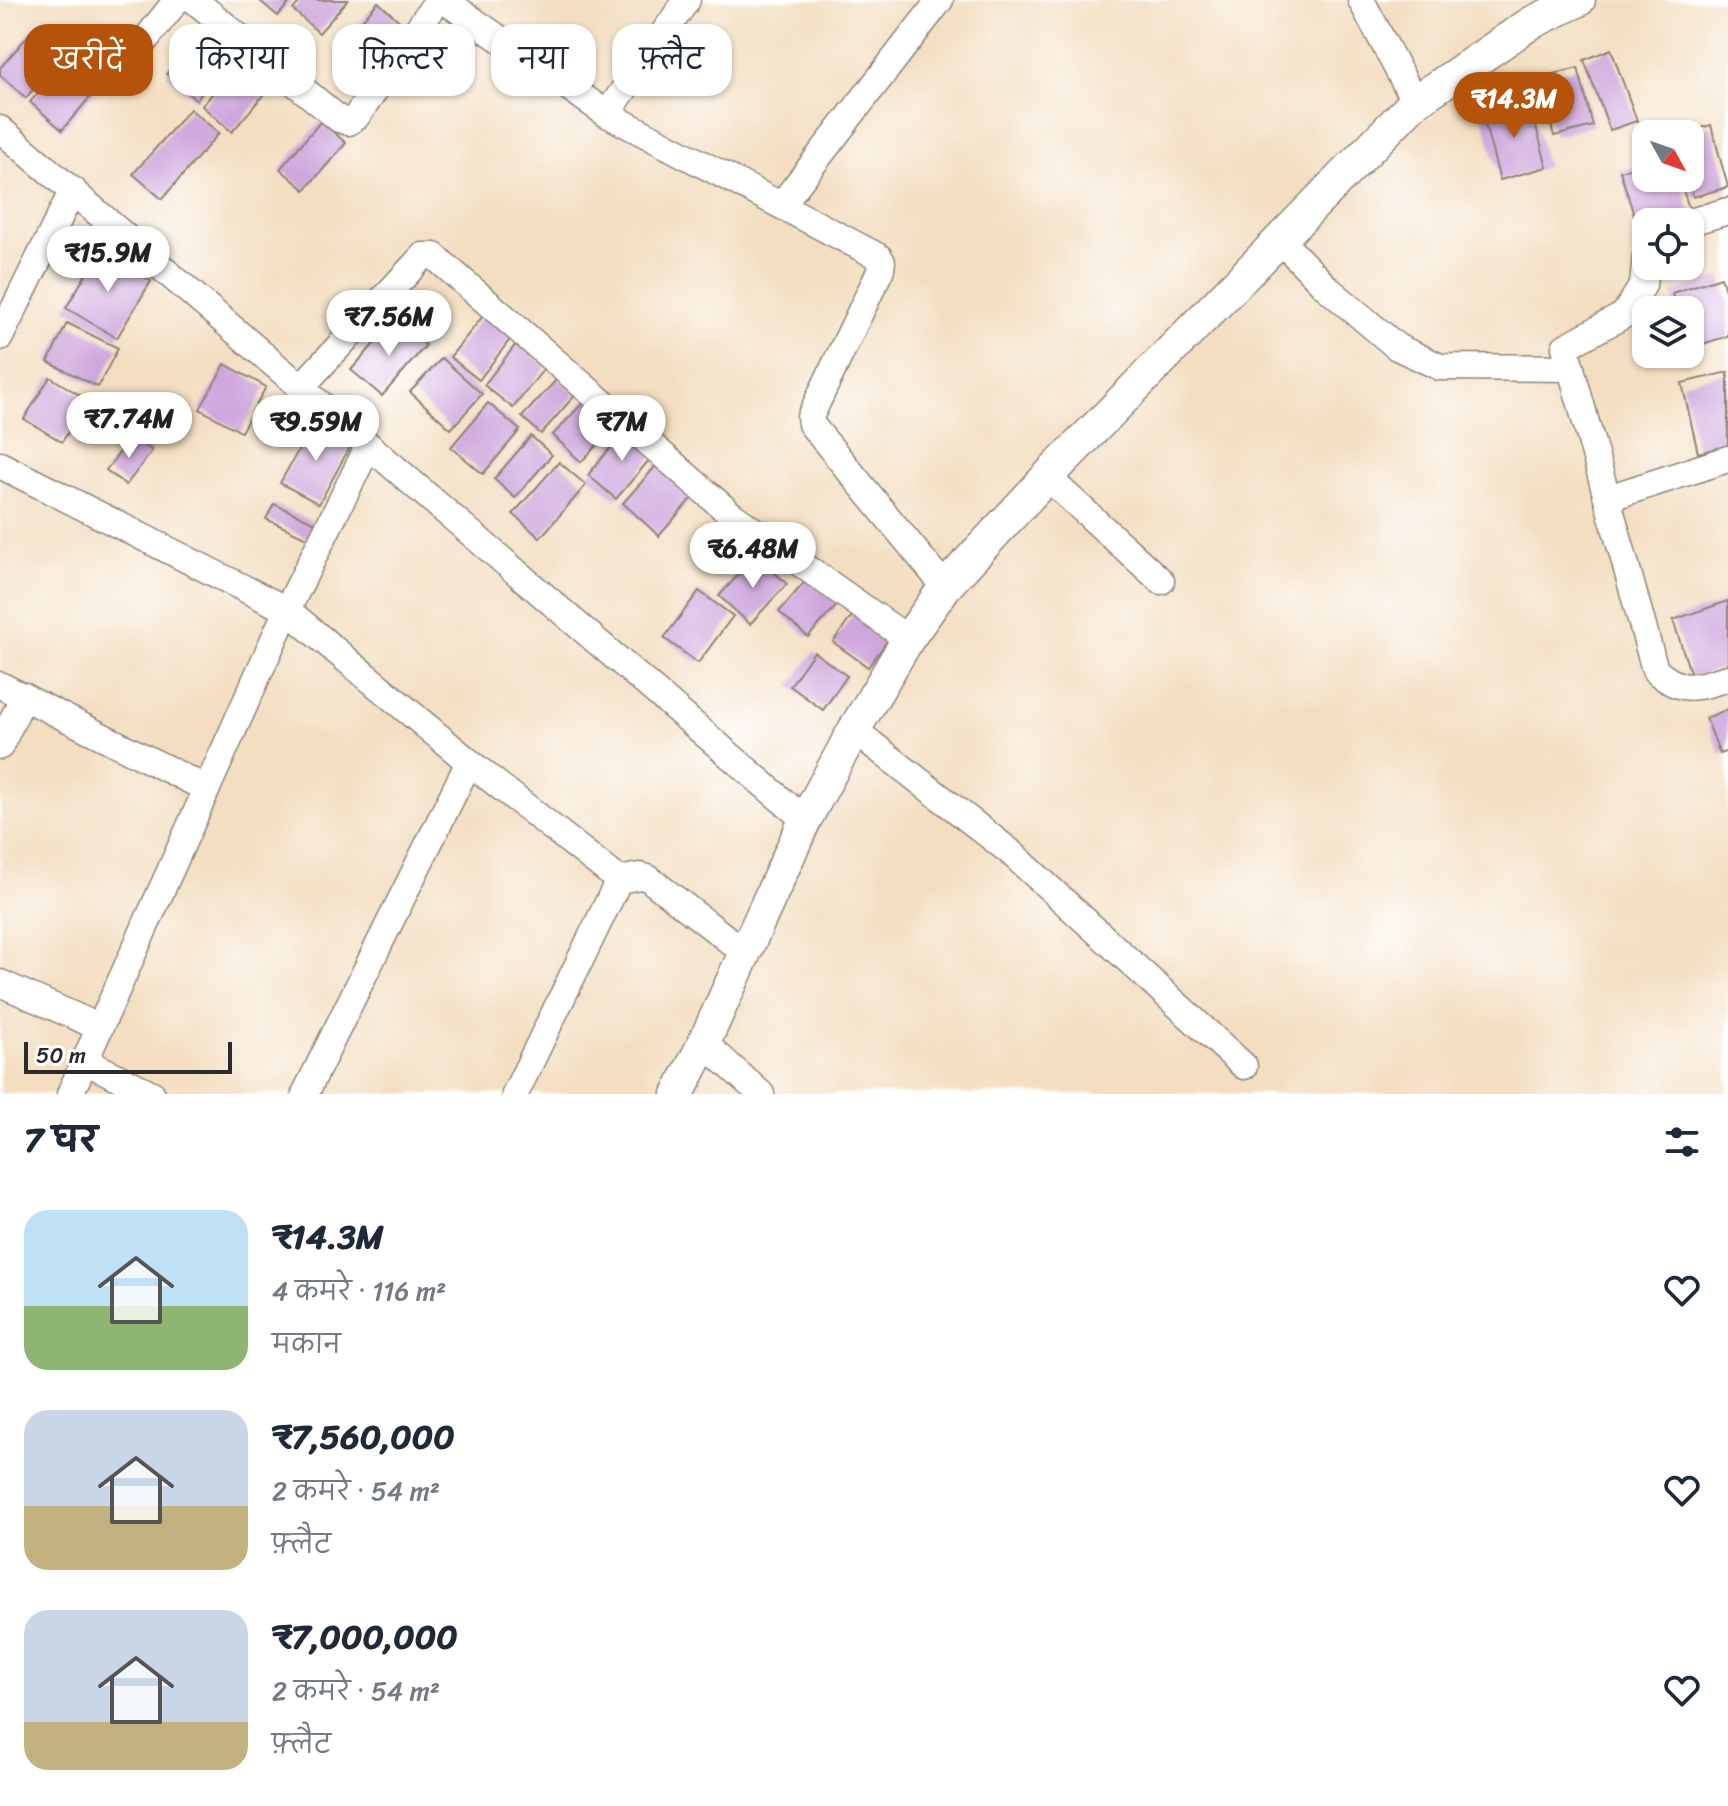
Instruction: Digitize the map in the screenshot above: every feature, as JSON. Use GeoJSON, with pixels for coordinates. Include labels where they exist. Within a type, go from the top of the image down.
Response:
{"type":"FeatureCollection","features":[{"type":"Feature","properties":{"kind":"street"},"geometry":{"type":"LineString","coordinates":[[153,30],[177,0]]}},
{"type":"Feature","properties":{"kind":"street"},"geometry":{"type":"LineString","coordinates":[[194,0],[339,119],[349,122],[356,117],[438,0]]}},
{"type":"Feature","properties":{"kind":"street"},"geometry":{"type":"LineString","coordinates":[[444,0],[607,114],[879,257],[882,262],[810,417],[811,424],[945,587]]}},
{"type":"Feature","properties":{"kind":"street"},"geometry":{"type":"LineString","coordinates":[[607,114],[687,0]]}},
{"type":"Feature","properties":{"kind":"street"},"geometry":{"type":"LineString","coordinates":[[782,204],[940,0]]}},
{"type":"Feature","properties":{"kind":"street"},"geometry":{"type":"LineString","coordinates":[[1361,0],[1415,102]]}},
{"type":"Feature","properties":{"kind":"street"},"geometry":{"type":"LineString","coordinates":[[678,1094],[805,820],[908,639],[945,587],[1047,477],[1415,102],[1531,23],[1579,0]]}},
{"type":"Feature","properties":{"kind":"street"},"geometry":{"type":"LineString","coordinates":[[0,129],[805,820]]}},
{"type":"Feature","properties":{"kind":"street"},"geometry":{"type":"LineString","coordinates":[[0,337],[73,190]]}},
{"type":"Feature","properties":{"kind":"street"},"geometry":{"type":"LineString","coordinates":[[1704,218],[1728,211]]}},
{"type":"Feature","properties":{"kind":"street"},"geometry":{"type":"LineString","coordinates":[[1280,240],[1326,287],[1397,347],[1440,367],[1571,368]]}},
{"type":"Feature","properties":{"kind":"street"},"geometry":{"type":"LineString","coordinates":[[302,386],[423,256],[434,256],[733,516],[908,639]]}},
{"type":"Feature","properties":{"kind":"street"},"geometry":{"type":"LineString","coordinates":[[1644,280],[1624,315],[1565,347],[1655,670],[1664,678],[1690,689],[1728,678]]}},
{"type":"Feature","properties":{"kind":"street"},"geometry":{"type":"LineString","coordinates":[[70,1094],[287,610],[368,447]]}},
{"type":"Feature","properties":{"kind":"street"},"geometry":{"type":"LineString","coordinates":[[1608,498],[1728,459]]}},
{"type":"Feature","properties":{"kind":"street"},"geometry":{"type":"LineString","coordinates":[[0,465],[287,610],[469,762],[619,880],[640,876],[648,878],[744,952]]}},
{"type":"Feature","properties":{"kind":"street"},"geometry":{"type":"LineString","coordinates":[[1047,477],[1161,581]]}},
{"type":"Feature","properties":{"kind":"street"},"geometry":{"type":"LineString","coordinates":[[0,746],[12,691],[207,789]]}},
{"type":"Feature","properties":{"kind":"street"},"geometry":{"type":"LineString","coordinates":[[854,730],[1009,851],[1244,1066]]}},
{"type":"Feature","properties":{"kind":"street"},"geometry":{"type":"LineString","coordinates":[[305,1094],[469,762]]}},
{"type":"Feature","properties":{"kind":"street"},"geometry":{"type":"LineString","coordinates":[[515,1094],[619,880]]}},
{"type":"Feature","properties":{"kind":"street"},"geometry":{"type":"LineString","coordinates":[[0,983],[99,1027]]}},
{"type":"Feature","properties":{"kind":"street"},"geometry":{"type":"LineString","coordinates":[[704,1043],[761,1094]]}},
{"type":"Feature","properties":{"kind":"street"},"geometry":{"type":"LineString","coordinates":[[85,1061],[152,1094]]}},
{"type":"Feature","properties":{"kind":"building"},"geometry":{"type":"Polygon","coordinates":[[[259,0],[292,0],[278,16],[259,0]]]}},
{"type":"Feature","properties":{"kind":"building"},"geometry":{"type":"Polygon","coordinates":[[[301,0],[348,0],[319,33],[316,24],[309,24],[293,10],[301,0]]]}},
{"type":"Feature","properties":{"kind":"building"},"geometry":{"type":"Polygon","coordinates":[[[378,2],[403,24],[359,24],[378,2]]]}},
{"type":"Feature","properties":{"kind":"building"},"geometry":{"type":"Polygon","coordinates":[[[24,40],[26,98],[0,75],[0,68],[24,40]]]}},
{"type":"Feature","properties":{"kind":"building"},"geometry":{"type":"Polygon","coordinates":[[[1611,49],[1637,120],[1610,130],[1584,60],[1611,49]]]}},
{"type":"Feature","properties":{"kind":"building"},"geometry":{"type":"Polygon","coordinates":[[[1578,68],[1593,126],[1554,136],[1538,78],[1578,68]]]}},
{"type":"Feature","properties":{"kind":"building"},"geometry":{"type":"Polygon","coordinates":[[[35,96],[91,96],[62,130],[30,102],[35,96]]]}},
{"type":"Feature","properties":{"kind":"building"},"geometry":{"type":"Polygon","coordinates":[[[210,96],[262,96],[232,132],[202,106],[210,96]]]}},
{"type":"Feature","properties":{"kind":"building"},"geometry":{"type":"Polygon","coordinates":[[[1529,101],[1547,167],[1500,180],[1482,114],[1529,101]]]}},
{"type":"Feature","properties":{"kind":"building"},"geometry":{"type":"Polygon","coordinates":[[[190,109],[219,133],[162,199],[133,174],[190,109]]]}},
{"type":"Feature","properties":{"kind":"building"},"geometry":{"type":"Polygon","coordinates":[[[321,121],[346,143],[305,190],[280,169],[321,121]]]}},
{"type":"Feature","properties":{"kind":"building"},"geometry":{"type":"Polygon","coordinates":[[[1711,125],[1728,187],[1693,197],[1692,192],[1704,192],[1704,127],[1711,125]]]}},
{"type":"Feature","properties":{"kind":"building"},"geometry":{"type":"Polygon","coordinates":[[[1632,167],[1632,192],[1684,192],[1689,208],[1632,209],[1620,171],[1632,167]]]}},
{"type":"Feature","properties":{"kind":"building"},"geometry":{"type":"Polygon","coordinates":[[[100,251],[151,281],[117,338],[66,308],[100,251]]]}},
{"type":"Feature","properties":{"kind":"building"},"geometry":{"type":"Polygon","coordinates":[[[1721,277],[1728,301],[1728,336],[1704,344],[1704,296],[1673,296],[1672,293],[1721,277]]]}},
{"type":"Feature","properties":{"kind":"building"},"geometry":{"type":"Polygon","coordinates":[[[487,311],[515,333],[479,380],[450,357],[487,311]]]}},
{"type":"Feature","properties":{"kind":"building"},"geometry":{"type":"Polygon","coordinates":[[[396,319],[426,345],[382,396],[351,370],[396,319]]]}},
{"type":"Feature","properties":{"kind":"building"},"geometry":{"type":"Polygon","coordinates":[[[67,323],[118,348],[98,387],[48,362],[67,323]]]}},
{"type":"Feature","properties":{"kind":"building"},"geometry":{"type":"Polygon","coordinates":[[[517,343],[546,366],[513,408],[484,385],[517,343]]]}},
{"type":"Feature","properties":{"kind":"building"},"geometry":{"type":"Polygon","coordinates":[[[442,358],[482,394],[451,429],[410,392],[442,358]]]}},
{"type":"Feature","properties":{"kind":"building"},"geometry":{"type":"Polygon","coordinates":[[[225,364],[266,387],[241,432],[200,409],[225,364]]]}},
{"type":"Feature","properties":{"kind":"building"},"geometry":{"type":"Polygon","coordinates":[[[1728,372],[1728,446],[1698,453],[1682,383],[1728,372]]]}},
{"type":"Feature","properties":{"kind":"building"},"geometry":{"type":"Polygon","coordinates":[[[50,377],[88,400],[62,442],[24,419],[50,377]]]}},
{"type":"Feature","properties":{"kind":"building"},"geometry":{"type":"Polygon","coordinates":[[[558,378],[576,394],[541,434],[522,417],[558,378]]]}},
{"type":"Feature","properties":{"kind":"building"},"geometry":{"type":"Polygon","coordinates":[[[591,394],[620,421],[581,462],[553,435],[591,394]]]}},
{"type":"Feature","properties":{"kind":"building"},"geometry":{"type":"Polygon","coordinates":[[[488,403],[520,430],[483,474],[451,447],[488,403]]]}},
{"type":"Feature","properties":{"kind":"building"},"geometry":{"type":"Polygon","coordinates":[[[314,422],[352,443],[319,504],[280,483],[314,422]]]}},
{"type":"Feature","properties":{"kind":"building"},"geometry":{"type":"Polygon","coordinates":[[[627,428],[656,452],[616,499],[588,475],[627,428]]]}},
{"type":"Feature","properties":{"kind":"building"},"geometry":{"type":"Polygon","coordinates":[[[132,436],[152,451],[126,485],[106,470],[132,436]]]}},
{"type":"Feature","properties":{"kind":"building"},"geometry":{"type":"Polygon","coordinates":[[[531,436],[552,455],[515,498],[494,479],[531,436]]]}},
{"type":"Feature","properties":{"kind":"building"},"geometry":{"type":"Polygon","coordinates":[[[661,460],[697,492],[659,536],[623,503],[661,460]]]}},
{"type":"Feature","properties":{"kind":"building"},"geometry":{"type":"Polygon","coordinates":[[[559,462],[586,485],[540,538],[513,514],[559,462]]]}},
{"type":"Feature","properties":{"kind":"building"},"geometry":{"type":"Polygon","coordinates":[[[274,504],[318,524],[311,540],[266,519],[274,504]]]}},
{"type":"Feature","properties":{"kind":"building"},"geometry":{"type":"Polygon","coordinates":[[[756,555],[787,584],[750,624],[719,596],[756,555]]]}},
{"type":"Feature","properties":{"kind":"building"},"geometry":{"type":"Polygon","coordinates":[[[808,578],[838,604],[808,637],[779,612],[808,578]]]}},
{"type":"Feature","properties":{"kind":"building"},"geometry":{"type":"Polygon","coordinates":[[[699,591],[733,616],[698,663],[664,638],[699,591]]]}},
{"type":"Feature","properties":{"kind":"building"},"geometry":{"type":"Polygon","coordinates":[[[1728,601],[1728,666],[1692,678],[1673,620],[1728,601]]]}},
{"type":"Feature","properties":{"kind":"building"},"geometry":{"type":"Polygon","coordinates":[[[858,608],[893,633],[868,667],[833,642],[858,608]]]}},
{"type":"Feature","properties":{"kind":"building"},"geometry":{"type":"Polygon","coordinates":[[[814,652],[847,676],[823,710],[790,686],[814,652]]]}},
{"type":"Feature","properties":{"kind":"building"},"geometry":{"type":"Polygon","coordinates":[[[1728,709],[1728,751],[1720,754],[1706,718],[1728,709]]]}}]}
